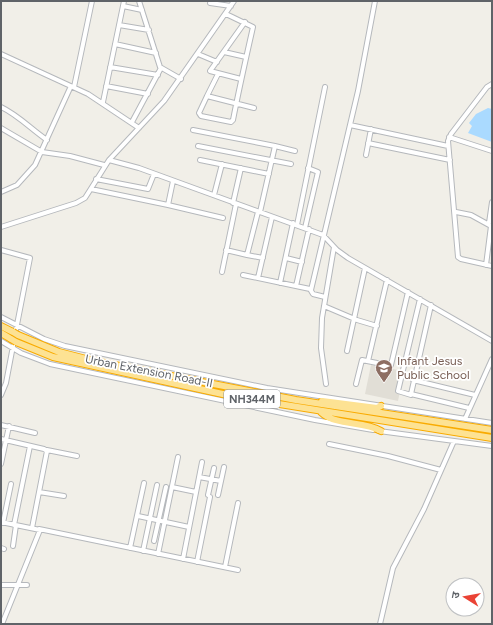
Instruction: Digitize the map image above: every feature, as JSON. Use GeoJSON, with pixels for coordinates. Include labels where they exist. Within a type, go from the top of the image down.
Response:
{"type":"FeatureCollection","features":[{"type":"Feature","properties":{"kind":"highway","name":"Urban Extension Road-II"},"geometry":{"type":"LineString","coordinates":[[1,326],[59,352],[94,361],[312,402],[492,430]]}},
{"type":"Feature","properties":{"kind":"highway","name":"Urban Extension Road-II"},"geometry":{"type":"LineString","coordinates":[[1,333],[14,341],[53,358],[241,398],[320,412],[492,438]]}},
{"type":"Feature","properties":{"kind":"highway"},"geometry":{"type":"LineString","coordinates":[[312,402],[322,400],[377,408],[381,406]]}},
{"type":"Feature","properties":{"kind":"highway"},"geometry":{"type":"LineString","coordinates":[[320,412],[332,419],[370,426],[381,431]]}},
{"type":"Feature","properties":{"kind":"street"},"geometry":{"type":"LineString","coordinates":[[1,192],[14,186],[25,178],[42,152],[73,87],[92,1]]}},
{"type":"Feature","properties":{"kind":"street"},"geometry":{"type":"LineString","coordinates":[[103,102],[124,1]]}},
{"type":"Feature","properties":{"kind":"street"},"geometry":{"type":"LineString","coordinates":[[132,122],[161,68],[139,1]]}},
{"type":"Feature","properties":{"kind":"street"},"geometry":{"type":"LineString","coordinates":[[1,227],[79,202],[85,198],[104,165],[164,102],[234,1]]}},
{"type":"Feature","properties":{"kind":"street"},"geometry":{"type":"LineString","coordinates":[[311,290],[350,125],[375,1]]}},
{"type":"Feature","properties":{"kind":"street"},"geometry":{"type":"LineString","coordinates":[[210,2],[231,6]]}},
{"type":"Feature","properties":{"kind":"street"},"geometry":{"type":"LineString","coordinates":[[123,6],[142,10]]}},
{"type":"Feature","properties":{"kind":"street"},"geometry":{"type":"LineString","coordinates":[[218,74],[199,112],[201,116],[232,122],[253,27],[226,14]]}},
{"type":"Feature","properties":{"kind":"street"},"geometry":{"type":"LineString","coordinates":[[241,79],[210,71],[245,22]]}},
{"type":"Feature","properties":{"kind":"street"},"geometry":{"type":"LineString","coordinates":[[119,25],[148,30]]}},
{"type":"Feature","properties":{"kind":"street"},"geometry":{"type":"LineString","coordinates":[[115,44],[156,53]]}},
{"type":"Feature","properties":{"kind":"street"},"geometry":{"type":"LineString","coordinates":[[224,52],[246,56]]}},
{"type":"Feature","properties":{"kind":"street"},"geometry":{"type":"LineString","coordinates":[[1,54],[103,102],[139,128]]}},
{"type":"Feature","properties":{"kind":"street"},"geometry":{"type":"LineString","coordinates":[[198,54],[216,62]]}},
{"type":"Feature","properties":{"kind":"street"},"geometry":{"type":"LineString","coordinates":[[110,67],[158,75]]}},
{"type":"Feature","properties":{"kind":"street"},"geometry":{"type":"LineString","coordinates":[[161,68],[181,79]]}},
{"type":"Feature","properties":{"kind":"street"},"geometry":{"type":"LineString","coordinates":[[492,84],[487,86],[449,138],[448,146],[456,212],[459,258],[492,266]]}},
{"type":"Feature","properties":{"kind":"street"},"geometry":{"type":"LineString","coordinates":[[106,86],[148,94]]}},
{"type":"Feature","properties":{"kind":"street"},"geometry":{"type":"LineString","coordinates":[[280,283],[308,168],[325,87]]}},
{"type":"Feature","properties":{"kind":"street"},"geometry":{"type":"LineString","coordinates":[[207,96],[254,108]]}},
{"type":"Feature","properties":{"kind":"street"},"geometry":{"type":"LineString","coordinates":[[1,107],[15,114],[31,129],[47,140]]}},
{"type":"Feature","properties":{"kind":"street"},"geometry":{"type":"LineString","coordinates":[[350,125],[448,146]]}},
{"type":"Feature","properties":{"kind":"street"},"geometry":{"type":"LineString","coordinates":[[1,128],[42,152],[70,156],[104,165]]}},
{"type":"Feature","properties":{"kind":"street"},"geometry":{"type":"LineString","coordinates":[[366,155],[371,129]]}},
{"type":"Feature","properties":{"kind":"street"},"geometry":{"type":"LineString","coordinates":[[193,130],[295,151]]}},
{"type":"Feature","properties":{"kind":"street"},"geometry":{"type":"LineString","coordinates":[[449,138],[492,151]]}},
{"type":"Feature","properties":{"kind":"street"},"geometry":{"type":"LineString","coordinates":[[368,143],[450,160]]}},
{"type":"Feature","properties":{"kind":"street"},"geometry":{"type":"LineString","coordinates":[[198,146],[291,164]]}},
{"type":"Feature","properties":{"kind":"street"},"geometry":{"type":"LineString","coordinates":[[247,255],[275,146]]}},
{"type":"Feature","properties":{"kind":"street"},"geometry":{"type":"LineString","coordinates":[[109,160],[214,195],[323,235],[334,247],[348,258],[492,341]]}},
{"type":"Feature","properties":{"kind":"street"},"geometry":{"type":"LineString","coordinates":[[200,160],[269,174]]}},
{"type":"Feature","properties":{"kind":"street"},"geometry":{"type":"LineString","coordinates":[[214,195],[222,164]]}},
{"type":"Feature","properties":{"kind":"street"},"geometry":{"type":"LineString","coordinates":[[222,272],[241,168]]}},
{"type":"Feature","properties":{"kind":"street"},"geometry":{"type":"LineString","coordinates":[[296,286],[302,262],[318,172],[308,168]]}},
{"type":"Feature","properties":{"kind":"street"},"geometry":{"type":"LineString","coordinates":[[96,179],[148,189],[154,174]]}},
{"type":"Feature","properties":{"kind":"street"},"geometry":{"type":"LineString","coordinates":[[168,205],[173,181]]}},
{"type":"Feature","properties":{"kind":"street"},"geometry":{"type":"LineString","coordinates":[[91,189],[223,218]]}},
{"type":"Feature","properties":{"kind":"street"},"geometry":{"type":"LineString","coordinates":[[486,265],[492,202]]}},
{"type":"Feature","properties":{"kind":"street"},"geometry":{"type":"LineString","coordinates":[[456,212],[471,215],[491,225]]}},
{"type":"Feature","properties":{"kind":"street"},"geometry":{"type":"LineString","coordinates":[[258,278],[272,217]]}},
{"type":"Feature","properties":{"kind":"street"},"geometry":{"type":"LineString","coordinates":[[326,384],[321,348],[325,297],[334,247]]}},
{"type":"Feature","properties":{"kind":"street"},"geometry":{"type":"LineString","coordinates":[[1,250],[30,258],[6,384],[1,395]]}},
{"type":"Feature","properties":{"kind":"street"},"geometry":{"type":"LineString","coordinates":[[226,250],[263,258]]}},
{"type":"Feature","properties":{"kind":"street"},"geometry":{"type":"LineString","coordinates":[[286,258],[302,262]]}},
{"type":"Feature","properties":{"kind":"street"},"geometry":{"type":"LineString","coordinates":[[347,351],[365,268]]}},
{"type":"Feature","properties":{"kind":"street"},"geometry":{"type":"LineString","coordinates":[[243,275],[311,290],[312,294],[325,297]]}},
{"type":"Feature","properties":{"kind":"street"},"geometry":{"type":"LineString","coordinates":[[368,361],[387,280]]}},
{"type":"Feature","properties":{"kind":"street"},"geometry":{"type":"LineString","coordinates":[[391,365],[408,292]]}},
{"type":"Feature","properties":{"kind":"street"},"geometry":{"type":"LineString","coordinates":[[420,299],[398,391],[469,408]]}},
{"type":"Feature","properties":{"kind":"street"},"geometry":{"type":"LineString","coordinates":[[411,395],[413,380],[431,305]]}},
{"type":"Feature","properties":{"kind":"street"},"geometry":{"type":"LineString","coordinates":[[324,306],[377,326]]}},
{"type":"Feature","properties":{"kind":"street"},"geometry":{"type":"LineString","coordinates":[[1,317],[44,339],[65,346],[267,388],[492,423]]}},
{"type":"Feature","properties":{"kind":"street"},"geometry":{"type":"LineString","coordinates":[[1,341],[12,348],[50,364],[83,372],[315,420],[381,431],[492,446]]}},
{"type":"Feature","properties":{"kind":"street"},"geometry":{"type":"LineString","coordinates":[[465,419],[492,359]]}},
{"type":"Feature","properties":{"kind":"street"},"geometry":{"type":"LineString","coordinates":[[356,384],[361,361],[377,363]]}},
{"type":"Feature","properties":{"kind":"street"},"geometry":{"type":"LineString","coordinates":[[413,380],[475,395]]}},
{"type":"Feature","properties":{"kind":"street"},"geometry":{"type":"LineString","coordinates":[[1,425],[35,433]]}},
{"type":"Feature","properties":{"kind":"street"},"geometry":{"type":"LineString","coordinates":[[1,464],[4,439],[9,426]]}},
{"type":"Feature","properties":{"kind":"street"},"geometry":{"type":"LineString","coordinates":[[4,439],[77,456]]}},
{"type":"Feature","properties":{"kind":"street"},"geometry":{"type":"LineString","coordinates":[[380,624],[393,568],[424,509],[454,441]]}},
{"type":"Feature","properties":{"kind":"street"},"geometry":{"type":"LineString","coordinates":[[329,444],[388,456],[441,470]]}},
{"type":"Feature","properties":{"kind":"street"},"geometry":{"type":"LineString","coordinates":[[13,546],[15,525],[30,446]]}},
{"type":"Feature","properties":{"kind":"street"},"geometry":{"type":"LineString","coordinates":[[32,528],[48,454],[47,450]]}},
{"type":"Feature","properties":{"kind":"street"},"geometry":{"type":"LineString","coordinates":[[158,554],[178,457]]}},
{"type":"Feature","properties":{"kind":"street"},"geometry":{"type":"LineString","coordinates":[[183,559],[202,462]]}},
{"type":"Feature","properties":{"kind":"street"},"geometry":{"type":"LineString","coordinates":[[218,495],[224,467]]}},
{"type":"Feature","properties":{"kind":"street"},"geometry":{"type":"LineString","coordinates":[[197,562],[214,468]]}},
{"type":"Feature","properties":{"kind":"street"},"geometry":{"type":"LineString","coordinates":[[199,477],[221,481]]}},
{"type":"Feature","properties":{"kind":"street"},"geometry":{"type":"LineString","coordinates":[[130,548],[144,483]]}},
{"type":"Feature","properties":{"kind":"street"},"geometry":{"type":"LineString","coordinates":[[11,484],[2,522],[238,570]]}},
{"type":"Feature","properties":{"kind":"street"},"geometry":{"type":"LineString","coordinates":[[143,551],[157,485]]}},
{"type":"Feature","properties":{"kind":"street"},"geometry":{"type":"LineString","coordinates":[[154,541],[166,487]]}},
{"type":"Feature","properties":{"kind":"street"},"geometry":{"type":"LineString","coordinates":[[172,487],[196,492]]}},
{"type":"Feature","properties":{"kind":"street"},"geometry":{"type":"LineString","coordinates":[[40,492],[64,496]]}},
{"type":"Feature","properties":{"kind":"street"},"geometry":{"type":"LineString","coordinates":[[225,567],[238,503]]}},
{"type":"Feature","properties":{"kind":"street"},"geometry":{"type":"LineString","coordinates":[[138,516],[189,527]]}},
{"type":"Feature","properties":{"kind":"street"},"geometry":{"type":"LineString","coordinates":[[2,621],[40,529]]}},
{"type":"Feature","properties":{"kind":"street"},"geometry":{"type":"LineString","coordinates":[[1,585],[27,585]]}},
{"type":"Feature","properties":{"kind":"shaded area","name":"Infant Jesus Public School"},"geometry":{"type":"Polygon","coordinates":[[[371,365],[404,371],[398,401],[365,394],[371,365]]]}},
{"type":"Feature","properties":{"kind":"water"},"geometry":{"type":"Polygon","coordinates":[[[488,108],[492,109],[492,142],[468,133],[472,126],[469,123],[476,114],[488,108]]]}},
{"type":"Feature","properties":{"kind":"place","name":"Infant Jesus Public School"},"geometry":{"type":"Point","coordinates":[384,383]}}]}
